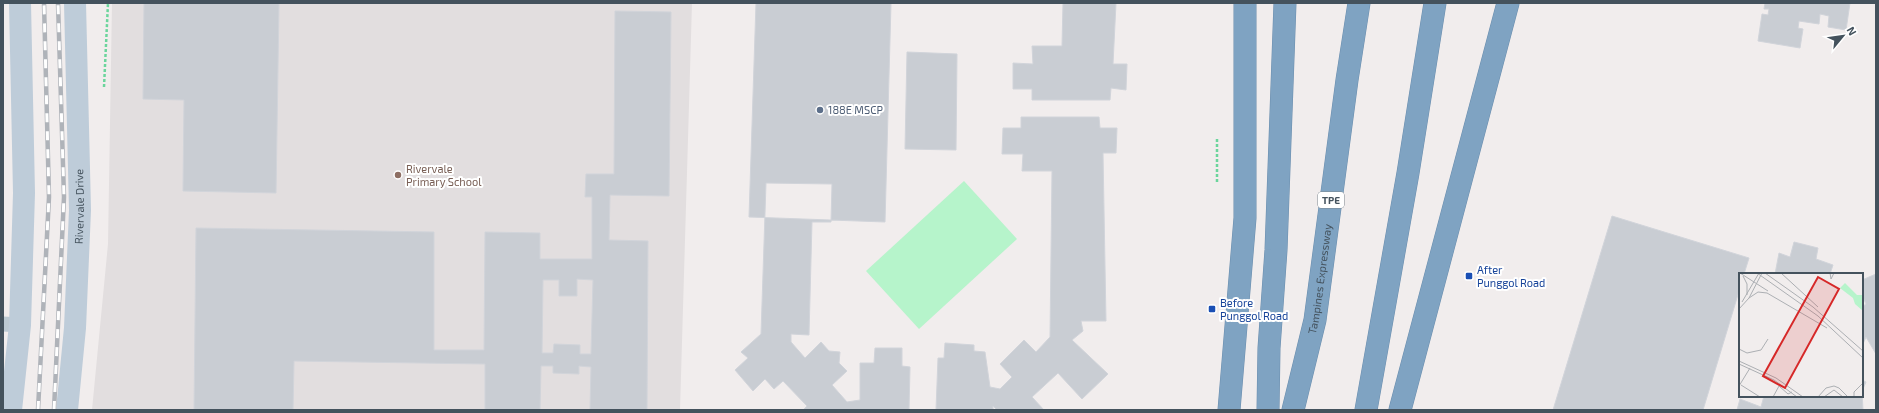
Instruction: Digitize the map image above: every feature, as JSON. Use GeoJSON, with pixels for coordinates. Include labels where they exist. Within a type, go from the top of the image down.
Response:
{"type":"FeatureCollection","features":[{"type":"Feature","properties":{"kind":"highway"},"geometry":{"type":"LineString","coordinates":[[1229,410],[1245,218],[1245,3]]}},
{"type":"Feature","properties":{"kind":"highway"},"geometry":{"type":"LineString","coordinates":[[1268,410],[1269,348],[1276,250],[1285,3]]}},
{"type":"Feature","properties":{"kind":"highway","name":"Tampines Expressway"},"geometry":{"type":"LineString","coordinates":[[1293,410],[1316,320],[1347,80],[1360,3]]}},
{"type":"Feature","properties":{"kind":"highway"},"geometry":{"type":"LineString","coordinates":[[1366,410],[1408,173],[1435,3]]}},
{"type":"Feature","properties":{"kind":"highway"},"geometry":{"type":"LineString","coordinates":[[1400,410],[1508,3]]}},
{"type":"Feature","properties":{"kind":"street"},"geometry":{"type":"LineString","coordinates":[[11,410],[11,324],[24,193],[20,3]]}},
{"type":"Feature","properties":{"kind":"street","name":"Rivervale Drive"},"geometry":{"type":"LineString","coordinates":[[67,410],[75,328],[80,210],[75,3]]}},
{"type":"Feature","properties":{"kind":"shaded area","name":"Rivervale Primary School"},"geometry":{"type":"Polygon","coordinates":[[[112,3],[692,3],[680,410],[92,410],[108,244],[112,3]]]}},
{"type":"Feature","properties":{"kind":"green space"},"geometry":{"type":"Polygon","coordinates":[[[964,181],[1017,239],[919,329],[866,271],[964,181]]]}},
{"type":"Feature","properties":{"kind":"building"},"geometry":{"type":"Polygon","coordinates":[[[144,3],[279,3],[276,193],[183,191],[184,100],[143,99],[144,3]]]}},
{"type":"Feature","properties":{"kind":"building","name":"188E MSCP"},"geometry":{"type":"Polygon","coordinates":[[[756,3],[891,3],[885,222],[749,217],[756,3]]]}},
{"type":"Feature","properties":{"kind":"building"},"geometry":{"type":"Polygon","coordinates":[[[1063,3],[1116,3],[1113,64],[1127,64],[1126,90],[1111,88],[1110,100],[1032,100],[1032,89],[1013,89],[1013,63],[1033,64],[1032,46],[1062,46],[1063,3]]]}},
{"type":"Feature","properties":{"kind":"building"},"geometry":{"type":"Polygon","coordinates":[[[1765,3],[1850,3],[1846,30],[1828,27],[1829,16],[1820,14],[1819,24],[1799,21],[1798,28],[1803,29],[1800,48],[1758,41],[1762,14],[1768,15],[1769,9],[1764,9],[1765,3]]]}},
{"type":"Feature","properties":{"kind":"building"},"geometry":{"type":"Polygon","coordinates":[[[615,11],[671,12],[669,196],[610,195],[609,240],[648,241],[647,410],[590,410],[591,367],[579,366],[579,374],[553,373],[553,366],[541,366],[540,410],[485,410],[485,364],[294,361],[293,410],[194,410],[196,228],[434,232],[434,350],[484,350],[485,232],[540,233],[540,259],[592,259],[592,197],[585,197],[586,174],[614,174],[615,11]],[[577,279],[577,296],[559,296],[559,280],[543,280],[542,353],[553,353],[554,344],[580,345],[580,354],[591,354],[593,280],[577,279]]]}},
{"type":"Feature","properties":{"kind":"building"},"geometry":{"type":"Polygon","coordinates":[[[907,52],[957,54],[956,150],[905,149],[907,52]]]}},
{"type":"Feature","properties":{"kind":"building"},"geometry":{"type":"Polygon","coordinates":[[[1021,117],[1099,117],[1100,128],[1117,128],[1116,153],[1103,153],[1106,321],[1081,321],[1083,331],[1072,340],[1108,374],[1082,399],[1058,373],[1032,397],[1044,410],[997,410],[993,406],[993,410],[936,410],[938,358],[944,358],[945,343],[974,345],[974,351],[985,352],[990,387],[1000,389],[1012,377],[1000,364],[1024,340],[1036,352],[1050,337],[1052,171],[1022,171],[1023,154],[1002,154],[1003,128],[1021,128],[1021,117]]]}},
{"type":"Feature","properties":{"kind":"building"},"geometry":{"type":"Polygon","coordinates":[[[766,183],[832,184],[831,222],[812,222],[809,335],[791,334],[791,342],[805,358],[821,342],[829,351],[840,352],[839,363],[847,371],[832,385],[847,402],[860,400],[860,363],[874,363],[875,348],[902,348],[902,366],[910,367],[909,410],[803,410],[807,406],[783,381],[774,389],[765,379],[753,391],[735,370],[748,358],[741,352],[761,334],[766,183]]]}},
{"type":"Feature","properties":{"kind":"building"},"geometry":{"type":"Polygon","coordinates":[[[1612,216],[1749,258],[1744,273],[1739,273],[1739,291],[1703,410],[1553,410],[1612,216]]]}},
{"type":"Feature","properties":{"kind":"building"},"geometry":{"type":"Polygon","coordinates":[[[1794,242],[1818,248],[1816,259],[1833,265],[1830,273],[1775,273],[1779,253],[1790,257],[1794,242]]]}},
{"type":"Feature","properties":{"kind":"building"},"geometry":{"type":"Polygon","coordinates":[[[1876,274],[1876,354],[1866,337],[1863,344],[1863,306],[1866,304],[1863,297],[1863,280],[1876,274]]]}},
{"type":"Feature","properties":{"kind":"building"},"geometry":{"type":"Polygon","coordinates":[[[1863,380],[1866,382],[1863,389],[1863,380]]]}},
{"type":"Feature","properties":{"kind":"building"},"geometry":{"type":"Polygon","coordinates":[[[1764,397],[1862,397],[1863,410],[1737,410],[1740,399],[1761,407],[1764,397]]]}},
{"type":"Feature","properties":{"kind":"railway"},"geometry":{"type":"LineString","coordinates":[[38,410],[49,197],[44,3]]}},
{"type":"Feature","properties":{"kind":"railway"},"geometry":{"type":"LineString","coordinates":[[54,410],[64,197],[58,3]]}},
{"type":"Feature","properties":{"kind":"place","name":"188E MSCP"},"geometry":{"type":"Point","coordinates":[820,110]}},
{"type":"Feature","properties":{"kind":"place","name":"Rivervale Primary School"},"geometry":{"type":"Point","coordinates":[398,175]}},
{"type":"Feature","properties":{"kind":"place","name":"After Punggol Road"},"geometry":{"type":"Point","coordinates":[1469,276]}},
{"type":"Feature","properties":{"kind":"place","name":"Before Punggol Road"},"geometry":{"type":"Point","coordinates":[1212,309]}}]}
